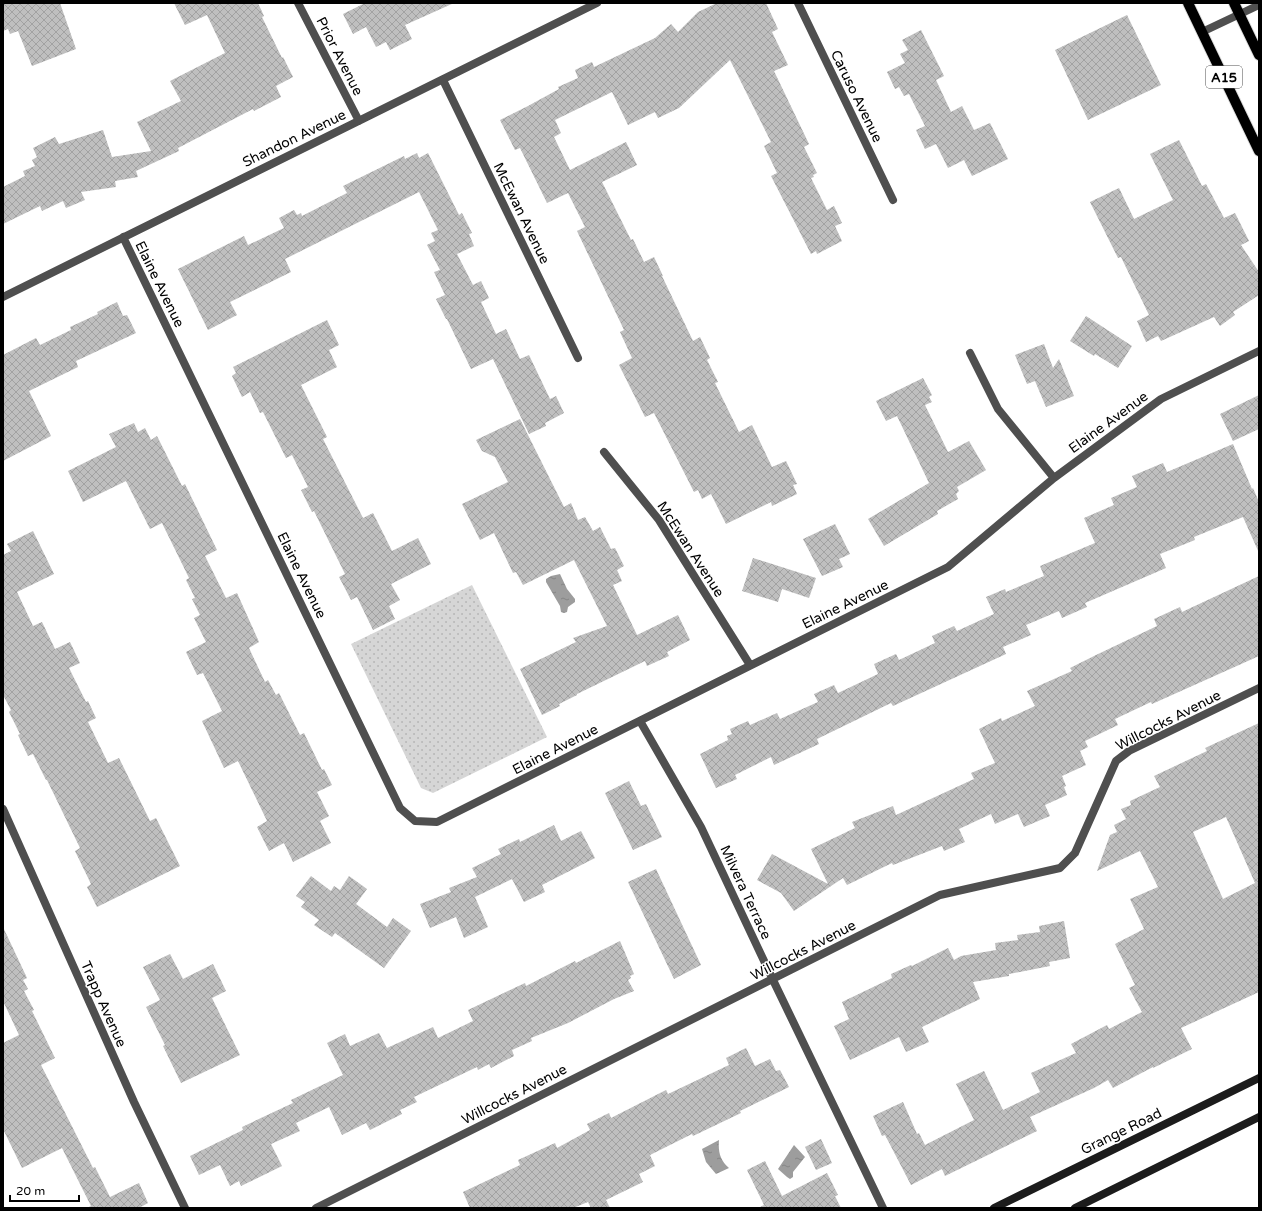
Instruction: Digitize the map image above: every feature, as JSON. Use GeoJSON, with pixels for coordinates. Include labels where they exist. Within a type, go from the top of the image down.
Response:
{"type":"FeatureCollection","features":[{"type":"Feature","properties":{"kind":"main road","name":"A15"},"geometry":{"type":"LineString","coordinates":[[1188,3],[1259,152]]}},
{"type":"Feature","properties":{"kind":"main road","name":"A15"},"geometry":{"type":"LineString","coordinates":[[1234,3],[1259,55]]}},
{"type":"Feature","properties":{"kind":"main road","name":"Grange Road"},"geometry":{"type":"LineString","coordinates":[[994,1208],[1259,1078]]}},
{"type":"Feature","properties":{"kind":"main road"},"geometry":{"type":"LineString","coordinates":[[1075,1208],[1259,1117]]}},
{"type":"Feature","properties":{"kind":"street","name":"Prior Avenue"},"geometry":{"type":"LineString","coordinates":[[298,3],[359,121]]}},
{"type":"Feature","properties":{"kind":"street","name":"Shandon Avenue"},"geometry":{"type":"LineString","coordinates":[[3,297],[597,3]]}},
{"type":"Feature","properties":{"kind":"street","name":"Caruso Avenue"},"geometry":{"type":"LineString","coordinates":[[798,3],[893,200]]}},
{"type":"Feature","properties":{"kind":"street"},"geometry":{"type":"LineString","coordinates":[[1202,32],[1259,5]]}},
{"type":"Feature","properties":{"kind":"street","name":"McEwan Avenue"},"geometry":{"type":"LineString","coordinates":[[443,80],[578,358]]}},
{"type":"Feature","properties":{"kind":"street","name":"Elaine Avenue"},"geometry":{"type":"LineString","coordinates":[[123,237],[400,808],[415,821],[437,822],[750,665],[948,568],[1054,478],[1161,399],[1259,351]]}},
{"type":"Feature","properties":{"kind":"street"},"geometry":{"type":"LineString","coordinates":[[970,353],[998,409],[1054,478]]}},
{"type":"Feature","properties":{"kind":"street","name":"McEwan Avenue"},"geometry":{"type":"LineString","coordinates":[[604,452],[659,520],[750,665]]}},
{"type":"Feature","properties":{"kind":"street","name":"Willcocks Avenue"},"geometry":{"type":"LineString","coordinates":[[316,1208],[940,895],[1060,868],[1075,853],[1116,761],[1129,751],[1259,688]]}},
{"type":"Feature","properties":{"kind":"street","name":"Milvera Terrace"},"geometry":{"type":"LineString","coordinates":[[640,721],[701,827],[883,1208]]}},
{"type":"Feature","properties":{"kind":"street","name":"Trapp Avenue"},"geometry":{"type":"LineString","coordinates":[[3,809],[134,1102],[185,1208]]}},
{"type":"Feature","properties":{"kind":"shaded area"},"geometry":{"type":"Polygon","coordinates":[[[472,585],[547,737],[433,793],[421,788],[351,644],[472,585]]]}},
{"type":"Feature","properties":{"kind":"water"},"geometry":{"type":"Polygon","coordinates":[[[560,574],[567,589],[575,599],[575,602],[568,607],[567,612],[564,613],[561,612],[560,606],[546,582],[546,579],[551,576],[560,574]]]}},
{"type":"Feature","properties":{"kind":"water"},"geometry":{"type":"Polygon","coordinates":[[[719,1140],[720,1156],[729,1168],[716,1174],[706,1162],[702,1149],[719,1140]]]}},
{"type":"Feature","properties":{"kind":"water"},"geometry":{"type":"Polygon","coordinates":[[[794,1145],[805,1157],[793,1172],[793,1177],[790,1179],[778,1169],[794,1145]]]}},
{"type":"Feature","properties":{"kind":"building"},"geometry":{"type":"Polygon","coordinates":[[[3,3],[60,3],[76,49],[32,66],[18,31],[10,34],[8,29],[3,31],[3,3]]]}},
{"type":"Feature","properties":{"kind":"building"},"geometry":{"type":"Polygon","coordinates":[[[174,3],[258,3],[264,16],[262,17],[293,77],[276,86],[281,97],[254,111],[253,109],[178,148],[179,151],[136,171],[138,177],[115,181],[116,187],[81,192],[85,200],[66,208],[63,201],[42,211],[40,206],[3,224],[3,187],[25,176],[23,171],[35,166],[32,160],[37,157],[33,148],[55,137],[59,144],[103,130],[112,157],[151,151],[137,122],[181,101],[170,81],[225,53],[207,15],[185,25],[174,3]]]}},
{"type":"Feature","properties":{"kind":"building"},"geometry":{"type":"Polygon","coordinates":[[[365,3],[454,3],[405,25],[412,39],[390,50],[386,42],[376,47],[366,27],[353,34],[343,14],[365,3]]]}},
{"type":"Feature","properties":{"kind":"building"},"geometry":{"type":"Polygon","coordinates":[[[717,3],[766,3],[778,29],[772,32],[788,65],[774,71],[809,144],[804,147],[817,173],[811,178],[827,210],[834,206],[842,223],[835,226],[842,241],[817,254],[816,251],[811,254],[771,176],[777,173],[764,146],[771,142],[730,60],[679,108],[658,118],[655,112],[628,125],[612,92],[555,120],[561,133],[554,137],[570,170],[626,142],[637,165],[602,182],[631,240],[633,239],[644,262],[654,257],[693,341],[700,337],[710,358],[707,360],[718,382],[715,383],[739,432],[752,425],[772,467],[786,461],[797,484],[793,485],[797,494],[772,506],[771,502],[726,524],[711,494],[702,499],[698,490],[694,492],[654,413],[645,417],[619,365],[632,358],[620,332],[624,330],[577,231],[585,227],[568,193],[547,203],[520,148],[515,150],[500,120],[559,89],[558,87],[578,78],[575,70],[592,62],[594,67],[655,38],[671,24],[678,32],[698,12],[717,3]]]}},
{"type":"Feature","properties":{"kind":"building"},"geometry":{"type":"Polygon","coordinates":[[[1127,15],[1161,85],[1088,120],[1055,50],[1127,15]]]}},
{"type":"Feature","properties":{"kind":"building"},"geometry":{"type":"Polygon","coordinates":[[[921,30],[944,76],[936,80],[951,112],[962,106],[974,130],[990,123],[1008,159],[972,176],[964,160],[948,168],[936,144],[925,149],[916,130],[925,126],[909,94],[904,96],[899,87],[895,89],[887,72],[905,63],[900,54],[908,50],[902,40],[921,30]]]}},
{"type":"Feature","properties":{"kind":"building"},"geometry":{"type":"Polygon","coordinates":[[[1179,140],[1202,186],[1206,184],[1224,218],[1235,213],[1249,241],[1241,245],[1259,272],[1259,295],[1233,312],[1235,315],[1220,326],[1214,317],[1161,341],[1158,336],[1146,342],[1137,321],[1149,315],[1121,257],[1118,258],[1090,202],[1119,188],[1134,219],[1173,200],[1150,154],[1179,140]]]}},
{"type":"Feature","properties":{"kind":"building"},"geometry":{"type":"Polygon","coordinates":[[[417,153],[419,158],[428,153],[459,215],[462,213],[472,233],[469,234],[474,246],[457,254],[473,285],[481,281],[489,298],[481,302],[496,334],[506,329],[520,359],[529,355],[550,399],[556,396],[564,413],[545,423],[546,426],[529,434],[493,359],[471,369],[436,299],[445,295],[434,272],[440,270],[427,245],[435,241],[431,233],[438,230],[419,192],[285,259],[291,272],[230,302],[237,315],[208,330],[178,269],[244,236],[248,245],[284,228],[279,218],[294,210],[297,215],[301,213],[302,216],[347,193],[343,186],[404,156],[405,159],[417,153]]]}},
{"type":"Feature","properties":{"kind":"building"},"geometry":{"type":"Polygon","coordinates":[[[117,302],[123,316],[127,315],[136,333],[76,361],[78,367],[29,391],[51,436],[3,461],[3,355],[36,338],[40,345],[71,330],[70,327],[98,314],[97,312],[117,302]]]}},
{"type":"Feature","properties":{"kind":"building"},"geometry":{"type":"Polygon","coordinates":[[[1086,316],[1132,346],[1118,368],[1095,354],[1094,356],[1070,341],[1086,316]]]}},
{"type":"Feature","properties":{"kind":"building"},"geometry":{"type":"Polygon","coordinates":[[[327,320],[339,345],[329,350],[337,367],[301,385],[327,437],[323,439],[363,518],[373,513],[392,551],[418,538],[431,564],[391,584],[400,600],[389,606],[395,619],[373,630],[357,597],[351,600],[339,577],[345,574],[314,511],[312,512],[301,490],[308,487],[292,455],[286,458],[263,412],[260,413],[250,392],[242,397],[232,376],[236,373],[233,367],[327,320]]]}},
{"type":"Feature","properties":{"kind":"building"},"geometry":{"type":"Polygon","coordinates":[[[1044,344],[1053,368],[1059,359],[1074,396],[1046,407],[1035,381],[1027,384],[1015,355],[1044,344]]]}},
{"type":"Feature","properties":{"kind":"building"},"geometry":{"type":"Polygon","coordinates":[[[923,378],[932,395],[929,397],[932,402],[925,405],[948,452],[969,441],[986,470],[957,487],[959,491],[956,494],[958,499],[937,511],[938,514],[884,546],[868,519],[929,483],[897,416],[886,421],[876,401],[923,378]]]}},
{"type":"Feature","properties":{"kind":"building"},"geometry":{"type":"Polygon","coordinates":[[[1259,395],[1259,429],[1233,441],[1220,414],[1259,395]]]}},
{"type":"Feature","properties":{"kind":"building"},"geometry":{"type":"Polygon","coordinates":[[[520,419],[564,507],[571,503],[578,520],[585,517],[593,531],[600,527],[611,549],[615,548],[624,566],[617,570],[622,581],[613,585],[637,635],[678,615],[690,640],[667,652],[669,656],[647,666],[645,661],[577,694],[559,704],[560,706],[542,715],[520,669],[576,642],[573,638],[607,626],[574,560],[523,585],[516,572],[513,573],[494,533],[480,540],[462,504],[508,482],[495,457],[482,451],[476,440],[520,419]]]}},
{"type":"Feature","properties":{"kind":"building"},"geometry":{"type":"Polygon","coordinates":[[[134,423],[138,432],[145,428],[151,440],[157,436],[182,486],[185,484],[217,550],[205,556],[226,598],[237,593],[259,642],[249,648],[265,682],[268,680],[276,695],[279,693],[300,735],[304,733],[322,770],[324,769],[332,785],[317,792],[329,816],[320,821],[331,843],[293,862],[284,843],[269,851],[257,827],[267,821],[238,761],[224,768],[202,721],[222,711],[203,673],[197,675],[186,652],[206,642],[194,618],[200,615],[192,599],[195,598],[186,580],[189,578],[162,523],[150,529],[126,481],[83,502],[68,471],[116,447],[109,434],[134,423]]]}},
{"type":"Feature","properties":{"kind":"building"},"geometry":{"type":"Polygon","coordinates":[[[1233,444],[1259,502],[1259,553],[1243,517],[1194,537],[1195,540],[1160,554],[1166,568],[1085,603],[1087,607],[1062,618],[1059,611],[1026,625],[1031,635],[1003,647],[1006,654],[893,706],[891,703],[817,739],[819,744],[774,765],[771,757],[735,775],[737,779],[716,788],[700,754],[728,740],[727,736],[732,734],[730,729],[748,721],[750,725],[777,713],[780,719],[818,702],[814,694],[834,685],[838,693],[878,674],[874,664],[896,654],[899,660],[935,643],[932,636],[954,626],[957,631],[994,614],[986,597],[1005,589],[1006,592],[1044,576],[1040,566],[1095,543],[1084,518],[1114,505],[1111,498],[1137,487],[1132,476],[1163,463],[1167,472],[1233,444]]]}},
{"type":"Feature","properties":{"kind":"building"},"geometry":{"type":"Polygon","coordinates":[[[835,524],[850,554],[839,559],[843,567],[822,576],[803,539],[835,524]]]}},
{"type":"Feature","properties":{"kind":"building"},"geometry":{"type":"Polygon","coordinates":[[[33,531],[54,574],[17,592],[33,626],[42,622],[55,649],[70,642],[80,663],[69,668],[96,718],[88,722],[108,763],[119,758],[150,821],[156,818],[180,866],[97,907],[87,887],[91,884],[75,851],[80,848],[33,754],[28,756],[18,735],[20,734],[9,712],[11,710],[3,695],[3,555],[11,551],[7,544],[33,531]]]}},
{"type":"Feature","properties":{"kind":"building"},"geometry":{"type":"Polygon","coordinates":[[[753,558],[816,578],[809,598],[782,589],[778,602],[742,591],[753,558]]]}},
{"type":"Feature","properties":{"kind":"building"},"geometry":{"type":"Polygon","coordinates":[[[1259,576],[1259,656],[1115,719],[1118,725],[1085,741],[1088,747],[1080,751],[1086,765],[1062,776],[1066,786],[1064,787],[1067,795],[1045,805],[1050,816],[1024,827],[1018,814],[995,824],[991,814],[959,829],[965,842],[944,851],[942,846],[893,865],[892,863],[847,885],[843,878],[794,911],[781,893],[757,880],[772,854],[828,884],[811,849],[855,828],[852,822],[893,806],[896,815],[974,779],[971,773],[995,763],[979,729],[1001,718],[1002,721],[1035,706],[1027,691],[1072,671],[1070,668],[1157,626],[1154,619],[1180,607],[1182,612],[1259,576]]]}},
{"type":"Feature","properties":{"kind":"building"},"geometry":{"type":"Polygon","coordinates":[[[1259,723],[1259,992],[1181,1028],[1192,1049],[1113,1088],[1108,1080],[1094,1088],[1030,1117],[1037,1131],[945,1176],[942,1169],[911,1185],[885,1135],[882,1136],[873,1116],[903,1102],[917,1134],[919,1133],[925,1145],[974,1120],[956,1084],[984,1071],[1003,1110],[1040,1092],[1031,1073],[1076,1053],[1071,1044],[1107,1025],[1109,1029],[1142,1012],[1129,988],[1135,985],[1115,944],[1144,929],[1130,899],[1158,887],[1140,851],[1097,871],[1110,835],[1117,832],[1114,825],[1126,819],[1121,809],[1131,805],[1130,801],[1160,787],[1154,776],[1207,751],[1205,748],[1259,723]],[[1226,817],[1193,832],[1223,899],[1255,883],[1226,817]]]}},
{"type":"Feature","properties":{"kind":"building"},"geometry":{"type":"Polygon","coordinates":[[[629,781],[641,806],[646,804],[662,837],[633,850],[605,793],[629,781]]]}},
{"type":"Feature","properties":{"kind":"building"},"geometry":{"type":"Polygon","coordinates":[[[554,825],[561,841],[581,831],[595,858],[542,885],[545,892],[524,902],[512,879],[475,897],[488,927],[464,938],[456,917],[430,928],[420,904],[451,892],[449,888],[477,877],[472,868],[501,854],[498,849],[519,839],[520,842],[554,825]]]}},
{"type":"Feature","properties":{"kind":"building"},"geometry":{"type":"Polygon","coordinates":[[[656,869],[701,965],[674,979],[628,882],[656,869]]]}},
{"type":"Feature","properties":{"kind":"building"},"geometry":{"type":"Polygon","coordinates":[[[311,876],[331,891],[334,886],[340,890],[349,876],[367,889],[356,904],[387,927],[393,918],[411,931],[384,968],[335,933],[332,937],[314,925],[319,920],[301,907],[305,902],[296,896],[311,876]]]}},
{"type":"Feature","properties":{"kind":"building"},"geometry":{"type":"Polygon","coordinates":[[[1064,921],[1070,958],[1049,962],[1050,966],[1009,974],[1009,976],[973,982],[980,999],[922,1027],[929,1042],[906,1052],[899,1037],[850,1060],[834,1026],[849,1019],[842,1002],[892,978],[891,974],[911,965],[912,966],[948,948],[954,960],[961,956],[996,950],[995,943],[1018,940],[1017,935],[1040,932],[1039,926],[1064,921]]]}},
{"type":"Feature","properties":{"kind":"building"},"geometry":{"type":"Polygon","coordinates":[[[3,927],[27,978],[23,980],[28,989],[24,991],[55,1058],[41,1065],[93,1168],[95,1167],[110,1197],[139,1183],[148,1203],[139,1208],[87,1208],[91,1206],[62,1148],[22,1168],[3,1129],[3,1043],[19,1035],[3,1001],[3,927]]]}},
{"type":"Feature","properties":{"kind":"building"},"geometry":{"type":"Polygon","coordinates":[[[620,941],[634,974],[630,976],[631,978],[628,980],[634,991],[614,999],[568,1023],[531,1038],[532,1041],[512,1050],[514,1056],[491,1068],[489,1064],[478,1070],[477,1067],[414,1097],[417,1102],[400,1110],[402,1114],[370,1130],[366,1123],[342,1135],[329,1107],[296,1123],[300,1131],[271,1144],[282,1166],[241,1186],[239,1181],[230,1186],[220,1165],[199,1175],[190,1156],[243,1130],[242,1127],[293,1103],[291,1100],[343,1075],[327,1043],[345,1034],[350,1046],[379,1033],[387,1048],[433,1027],[438,1038],[473,1021],[468,1010],[525,983],[526,986],[575,961],[576,963],[620,941]]]}},
{"type":"Feature","properties":{"kind":"building"},"geometry":{"type":"Polygon","coordinates":[[[170,954],[183,979],[213,964],[226,991],[212,998],[240,1055],[181,1083],[163,1046],[165,1045],[146,1007],[160,1000],[143,967],[170,954]]]}},
{"type":"Feature","properties":{"kind":"building"},"geometry":{"type":"Polygon","coordinates":[[[746,1048],[755,1066],[770,1059],[776,1071],[780,1070],[789,1087],[740,1111],[741,1113],[693,1136],[692,1134],[650,1155],[655,1166],[639,1174],[643,1182],[606,1200],[610,1208],[591,1208],[588,1202],[573,1208],[470,1208],[463,1192],[520,1165],[518,1160],[555,1143],[557,1148],[590,1130],[587,1124],[609,1113],[611,1118],[666,1090],[668,1094],[729,1065],[726,1058],[746,1048]]]}},
{"type":"Feature","properties":{"kind":"building"},"geometry":{"type":"Polygon","coordinates":[[[821,1139],[832,1163],[816,1170],[805,1147],[821,1139]]]}},
{"type":"Feature","properties":{"kind":"building"},"geometry":{"type":"Polygon","coordinates":[[[765,1161],[782,1196],[827,1173],[838,1195],[835,1196],[841,1208],[758,1208],[764,1205],[747,1170],[765,1161]]]}}]}
